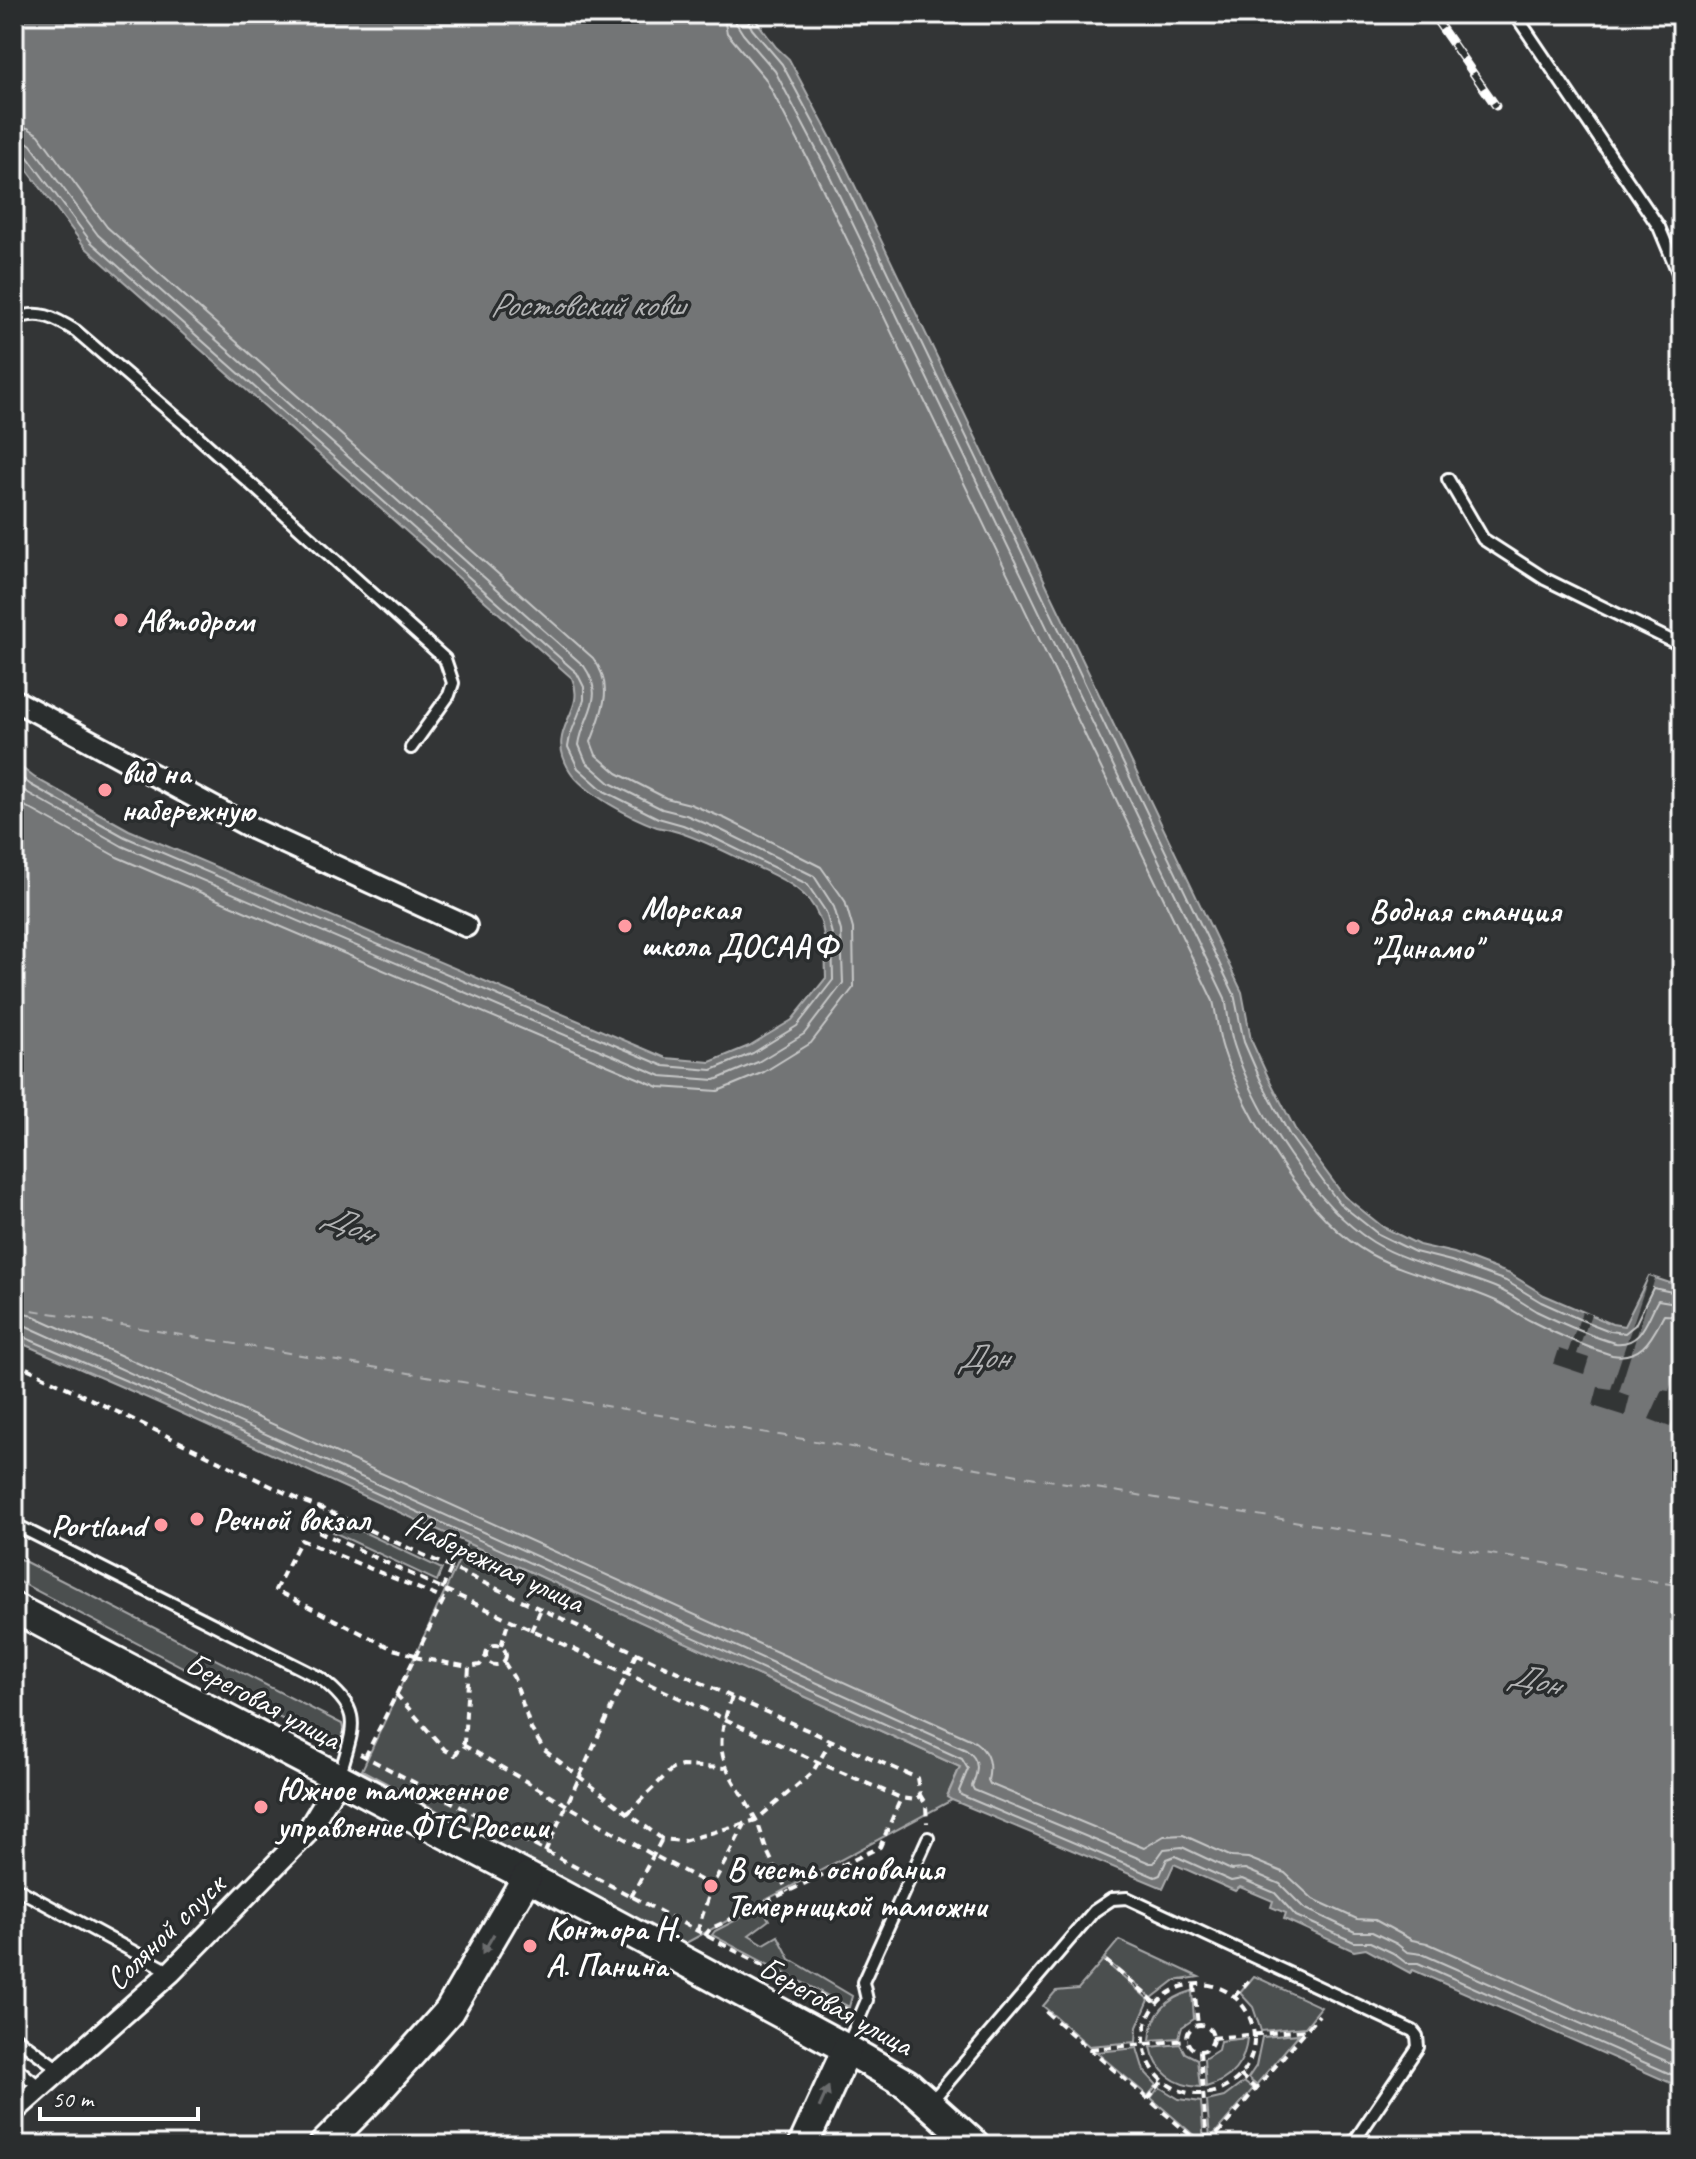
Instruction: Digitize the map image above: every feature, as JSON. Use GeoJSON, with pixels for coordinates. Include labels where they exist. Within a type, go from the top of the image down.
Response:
{"type":"FeatureCollection","features":[{"type":"Feature","properties":{"kind":"main road","name":"Береговая улица"},"geometry":{"type":"LineString","coordinates":[[14,1608],[847,2049],[907,2084],[975,2145]]}},
{"type":"Feature","properties":{"kind":"main road"},"geometry":{"type":"LineString","coordinates":[[324,2145],[375,2094],[449,2011],[527,1877]]}},
{"type":"Feature","properties":{"kind":"main road"},"geometry":{"type":"LineString","coordinates":[[803,2145],[847,2049]]}},
{"type":"Feature","properties":{"kind":"street"},"geometry":{"type":"LineString","coordinates":[[14,700],[254,829],[466,926]]}},
{"type":"Feature","properties":{"kind":"street","name":"Соляной спуск"},"geometry":{"type":"LineString","coordinates":[[14,2111],[171,1972],[305,1835],[339,1779]]}},
{"type":"Feature","properties":{"kind":"lane"},"geometry":{"type":"LineString","coordinates":[[1515,14],[1659,227],[1682,282]]}},
{"type":"Feature","properties":{"kind":"lane"},"geometry":{"type":"LineString","coordinates":[[14,320],[27,314],[42,315],[76,331],[445,659],[453,683],[449,695],[411,748]]}},
{"type":"Feature","properties":{"kind":"lane"},"geometry":{"type":"LineString","coordinates":[[1448,479],[1483,539],[1545,579],[1682,646]]}},
{"type":"Feature","properties":{"kind":"lane"},"geometry":{"type":"LineString","coordinates":[[14,1524],[320,1678],[341,1694],[351,1710],[352,1734],[339,1779]]}},
{"type":"Feature","properties":{"kind":"lane"},"geometry":{"type":"LineString","coordinates":[[847,2049],[867,2000],[863,1982],[928,1838]]}},
{"type":"Feature","properties":{"kind":"lane"},"geometry":{"type":"LineString","coordinates":[[14,1887],[171,1972]]}},
{"type":"Feature","properties":{"kind":"lane"},"geometry":{"type":"LineString","coordinates":[[929,2103],[1094,1911],[1112,1899],[1127,1898],[1413,2031],[1418,2047],[1352,2145]]}},
{"type":"Feature","properties":{"kind":"lane"},"geometry":{"type":"LineString","coordinates":[[14,2036],[61,2070]]}},
{"type":"Feature","properties":{"kind":"lane"},"geometry":{"type":"LineString","coordinates":[[14,2066],[41,2088]]}},
{"type":"Feature","properties":{"kind":"path","name":"Набережная улица"},"geometry":{"type":"LineString","coordinates":[[14,1362],[302,1501],[917,1778],[920,1795]]}},
{"type":"Feature","properties":{"kind":"path"},"geometry":{"type":"LineString","coordinates":[[330,1512],[320,1532],[820,1763],[901,1798],[916,1800],[920,1795],[926,1805],[928,1838]]}},
{"type":"Feature","properties":{"kind":"path"},"geometry":{"type":"LineString","coordinates":[[444,1599],[301,1540],[275,1590],[393,1649],[414,1656],[469,1667],[480,1665],[492,1646],[501,1646]]}},
{"type":"Feature","properties":{"kind":"path"},"geometry":{"type":"LineString","coordinates":[[365,1757],[444,1599],[451,1568]]}},
{"type":"Feature","properties":{"kind":"path"},"geometry":{"type":"LineString","coordinates":[[531,1631],[541,1609]]}},
{"type":"Feature","properties":{"kind":"path"},"geometry":{"type":"LineString","coordinates":[[501,1646],[509,1620]]}},
{"type":"Feature","properties":{"kind":"path"},"geometry":{"type":"LineString","coordinates":[[501,1646],[506,1653],[504,1662],[514,1678],[536,1740],[555,1760],[662,1839],[683,1841],[756,1820],[812,1773],[831,1741]]}},
{"type":"Feature","properties":{"kind":"path"},"geometry":{"type":"LineString","coordinates":[[545,1852],[637,1652]]}},
{"type":"Feature","properties":{"kind":"path"},"geometry":{"type":"LineString","coordinates":[[486,1656],[491,1664],[504,1662]]}},
{"type":"Feature","properties":{"kind":"path"},"geometry":{"type":"LineString","coordinates":[[396,1694],[445,1750],[455,1755],[463,1745],[469,1667]]}},
{"type":"Feature","properties":{"kind":"path"},"geometry":{"type":"LineString","coordinates":[[732,1697],[724,1719],[720,1751],[725,1768],[756,1820],[768,1854],[788,1892]]}},
{"type":"Feature","properties":{"kind":"path"},"geometry":{"type":"LineString","coordinates":[[463,1745],[567,1807],[712,1886]]}},
{"type":"Feature","properties":{"kind":"path"},"geometry":{"type":"LineString","coordinates":[[347,1748],[861,2016]]}},
{"type":"Feature","properties":{"kind":"path"},"geometry":{"type":"LineString","coordinates":[[628,1813],[672,1769],[682,1766],[725,1768]]}},
{"type":"Feature","properties":{"kind":"path"},"geometry":{"type":"LineString","coordinates":[[705,1936],[710,1929],[880,1847],[901,1798]]}},
{"type":"Feature","properties":{"kind":"path"},"geometry":{"type":"LineString","coordinates":[[697,1932],[712,1886],[747,1822]]}},
{"type":"Feature","properties":{"kind":"path"},"geometry":{"type":"LineString","coordinates":[[631,1897],[662,1839]]}},
{"type":"Feature","properties":{"kind":"path"},"geometry":{"type":"LineString","coordinates":[[1106,1961],[1157,2004]]}},
{"type":"Feature","properties":{"kind":"path"},"geometry":{"type":"LineString","coordinates":[[1234,1997],[1249,1980]]}},
{"type":"Feature","properties":{"kind":"path"},"geometry":{"type":"LineString","coordinates":[[1194,1985],[1198,2026]]}},
{"type":"Feature","properties":{"kind":"path"},"geometry":{"type":"LineString","coordinates":[[1194,1985],[1216,1987],[1234,1997],[1246,2012],[1253,2035],[1249,2062],[1240,2075],[1221,2090],[1203,2094],[1182,2091],[1163,2080],[1151,2067],[1144,2044],[1145,2028],[1157,2004],[1177,1989],[1194,1985]]}},
{"type":"Feature","properties":{"kind":"path"},"geometry":{"type":"LineString","coordinates":[[1046,2012],[1206,2145]]}},
{"type":"Feature","properties":{"kind":"path"},"geometry":{"type":"LineString","coordinates":[[1206,2145],[1319,2015]]}},
{"type":"Feature","properties":{"kind":"path"},"geometry":{"type":"LineString","coordinates":[[1198,2026],[1209,2029],[1212,2038],[1207,2049],[1200,2051],[1191,2047],[1188,2040],[1189,2031],[1198,2026]]}},
{"type":"Feature","properties":{"kind":"path"},"geometry":{"type":"LineString","coordinates":[[1212,2038],[1306,2030]]}},
{"type":"Feature","properties":{"kind":"path"},"geometry":{"type":"LineString","coordinates":[[1089,2049],[1188,2040]]}},
{"type":"Feature","properties":{"kind":"path"},"geometry":{"type":"LineString","coordinates":[[1200,2051],[1206,2145]]}},
{"type":"Feature","properties":{"kind":"path"},"geometry":{"type":"LineString","coordinates":[[1240,2075],[1256,2089]]}},
{"type":"Feature","properties":{"kind":"path"},"geometry":{"type":"LineString","coordinates":[[1148,2099],[1163,2080]]}},
{"type":"Feature","properties":{"kind":"shaded area"},"geometry":{"type":"Polygon","coordinates":[[[338,1520],[442,1569],[437,1581],[333,1532],[338,1520]]]}},
{"type":"Feature","properties":{"kind":"shaded area"},"geometry":{"type":"Polygon","coordinates":[[[467,1543],[960,1767],[947,1796],[952,1800],[684,1944],[362,1770],[467,1543]]]}},
{"type":"Feature","properties":{"kind":"shaded area"},"geometry":{"type":"Polygon","coordinates":[[[14,1556],[342,1724],[340,1743],[338,1746],[328,1743],[14,1579],[14,1556]]]}},
{"type":"Feature","properties":{"kind":"shaded area"},"geometry":{"type":"Polygon","coordinates":[[[761,1907],[769,1920],[749,1935],[764,1944],[778,1936],[790,1959],[852,1996],[849,2007],[712,1935],[761,1907]]]}},
{"type":"Feature","properties":{"kind":"shaded area"},"geometry":{"type":"Polygon","coordinates":[[[1119,1940],[1199,1977],[1174,1981],[1152,1998],[1104,1958],[1119,1940]]]}},
{"type":"Feature","properties":{"kind":"shaded area"},"geometry":{"type":"Polygon","coordinates":[[[1103,1960],[1149,2000],[1137,2027],[1136,2042],[1089,2046],[1043,2006],[1056,1991],[1078,1989],[1103,1960]]]}},
{"type":"Feature","properties":{"kind":"shaded area"},"geometry":{"type":"Polygon","coordinates":[[[1254,1976],[1321,2007],[1305,2027],[1261,2031],[1253,2007],[1240,1993],[1254,1976]]]}},
{"type":"Feature","properties":{"kind":"shaded area"},"geometry":{"type":"Polygon","coordinates":[[[1192,1991],[1194,2019],[1182,2027],[1179,2038],[1150,2040],[1154,2022],[1162,2008],[1192,1991]]]}},
{"type":"Feature","properties":{"kind":"shaded area"},"geometry":{"type":"Polygon","coordinates":[[[1299,2034],[1256,2085],[1248,2078],[1256,2066],[1262,2037],[1299,2034]]]}},
{"type":"Feature","properties":{"kind":"shaded area"},"geometry":{"type":"Polygon","coordinates":[[[1247,2038],[1243,2056],[1235,2070],[1223,2080],[1206,2087],[1204,2059],[1218,2050],[1220,2041],[1247,2038]]]}},
{"type":"Feature","properties":{"kind":"shaded area"},"geometry":{"type":"Polygon","coordinates":[[[1180,2044],[1185,2053],[1197,2059],[1200,2087],[1182,2084],[1168,2076],[1157,2064],[1151,2047],[1180,2044]]]}},
{"type":"Feature","properties":{"kind":"shaded area"},"geometry":{"type":"Polygon","coordinates":[[[1137,2048],[1144,2071],[1157,2085],[1148,2096],[1096,2052],[1137,2048]]]}},
{"type":"Feature","properties":{"kind":"shaded area"},"geometry":{"type":"Polygon","coordinates":[[[1244,2082],[1253,2089],[1210,2139],[1207,2101],[1224,2097],[1244,2082]]]}},
{"type":"Feature","properties":{"kind":"shaded area"},"geometry":{"type":"Polygon","coordinates":[[[1159,2087],[1179,2099],[1201,2102],[1204,2144],[1151,2098],[1159,2087]]]}},
{"type":"Feature","properties":{"kind":"water","name":"Дон"},"geometry":{"type":"Polygon","coordinates":[[[14,14],[751,14],[789,59],[842,159],[1242,992],[1251,1040],[1296,1131],[1344,1196],[1383,1227],[1419,1245],[1454,1253],[1510,1274],[1544,1295],[1612,1324],[1624,1326],[1649,1276],[1682,1287],[1682,2088],[1413,1970],[1410,1973],[1366,1949],[1354,1951],[1284,1919],[1286,1913],[1271,1907],[1273,1901],[1240,1887],[1235,1891],[1174,1864],[1163,1888],[952,1800],[947,1797],[960,1767],[14,1340],[14,762],[35,778],[129,830],[666,1058],[710,1062],[749,1046],[792,1020],[826,978],[822,924],[802,893],[777,877],[711,845],[635,818],[586,788],[570,771],[561,743],[575,702],[572,678],[85,247],[14,152],[14,14]]]}},
{"type":"Feature","properties":{"kind":"pier"},"geometry":{"type":"Polygon","coordinates":[[[1649,1276],[1655,1278],[1619,1392],[1630,1396],[1625,1416],[1593,1406],[1598,1387],[1611,1389],[1649,1276]]]}},
{"type":"Feature","properties":{"kind":"pier"},"geometry":{"type":"Polygon","coordinates":[[[1582,1312],[1591,1314],[1577,1354],[1589,1358],[1584,1374],[1554,1364],[1559,1349],[1568,1352],[1582,1312]]]}},
{"type":"Feature","properties":{"kind":"pier"},"geometry":{"type":"Polygon","coordinates":[[[1682,1350],[1682,1373],[1675,1394],[1682,1399],[1670,1427],[1649,1419],[1662,1390],[1669,1391],[1682,1350]]]}},
{"type":"Feature","properties":{"kind":"ferry route"},"geometry":{"type":"LineString","coordinates":[[14,1307],[1682,1586]]}},
{"type":"Feature","properties":{"kind":"railway"},"geometry":{"type":"LineString","coordinates":[[1432,14],[1496,106]]}},
{"type":"Feature","properties":{"kind":"place","name":"Автодром"},"geometry":{"type":"Point","coordinates":[121,620]}},
{"type":"Feature","properties":{"kind":"place","name":"вид на набережную"},"geometry":{"type":"Point","coordinates":[105,790]}},
{"type":"Feature","properties":{"kind":"place","name":"Морская школа ДОСААФ"},"geometry":{"type":"Point","coordinates":[625,926]}},
{"type":"Feature","properties":{"kind":"place","name":"Водная станция \"Динамо\""},"geometry":{"type":"Point","coordinates":[1353,928]}},
{"type":"Feature","properties":{"kind":"place","name":"Речной вокзал"},"geometry":{"type":"Point","coordinates":[197,1519]}},
{"type":"Feature","properties":{"kind":"place","name":"Portland"},"geometry":{"type":"Point","coordinates":[161,1525]}},
{"type":"Feature","properties":{"kind":"place","name":"Южное таможенное управление ФТС России"},"geometry":{"type":"Point","coordinates":[261,1807]}},
{"type":"Feature","properties":{"kind":"place","name":"В честь основания Темерницкой таможни"},"geometry":{"type":"Point","coordinates":[711,1886]}},
{"type":"Feature","properties":{"kind":"place","name":"Контора Н. А. Панина"},"geometry":{"type":"Point","coordinates":[530,1946]}},
{"type":"Feature","properties":{"kind":"water label","name":"Ростовский ковш"},"geometry":{"type":"Point","coordinates":[587,304]}}]}
